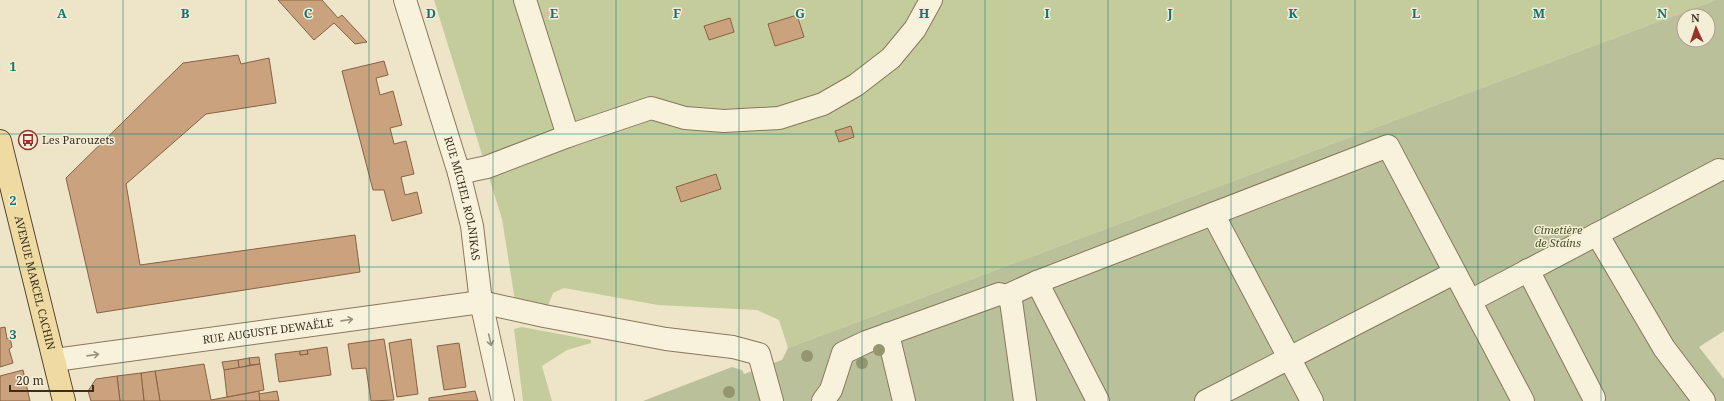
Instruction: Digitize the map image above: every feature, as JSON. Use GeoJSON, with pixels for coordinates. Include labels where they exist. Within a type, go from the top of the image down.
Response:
{"type":"FeatureCollection","features":[{"type":"Feature","properties":{"kind":"main road","name":"AVENUE MARCEL CACHIN"},"geometry":{"type":"LineString","coordinates":[[0,141],[6,188],[55,360],[64,401]]}},
{"type":"Feature","properties":{"kind":"street","name":"RUE MICHEL ROLNIKAS"},"geometry":{"type":"LineString","coordinates":[[405,0],[459,173],[472,226],[481,302],[503,401]]}},
{"type":"Feature","properties":{"kind":"street"},"geometry":{"type":"LineString","coordinates":[[525,0],[568,136]]}},
{"type":"Feature","properties":{"kind":"street"},"geometry":{"type":"LineString","coordinates":[[459,173],[487,167],[568,136],[651,108],[685,118],[724,121],[779,118],[823,104],[856,85],[891,58],[915,29],[931,0]]}},
{"type":"Feature","properties":{"kind":"street"},"geometry":{"type":"LineString","coordinates":[[1006,296],[1037,282],[1388,146],[1454,273],[1520,391],[1523,401]]}},
{"type":"Feature","properties":{"kind":"street"},"geometry":{"type":"LineString","coordinates":[[1470,301],[1719,170]]}},
{"type":"Feature","properties":{"kind":"street"},"geometry":{"type":"LineString","coordinates":[[1213,214],[1312,401]]}},
{"type":"Feature","properties":{"kind":"street"},"geometry":{"type":"LineString","coordinates":[[1597,234],[1664,348],[1704,401]]}},
{"type":"Feature","properties":{"kind":"street"},"geometry":{"type":"LineString","coordinates":[[1528,270],[1594,398]]}},
{"type":"Feature","properties":{"kind":"street"},"geometry":{"type":"LineString","coordinates":[[1206,401],[1454,273]]}},
{"type":"Feature","properties":{"kind":"street"},"geometry":{"type":"LineString","coordinates":[[1037,282],[1098,401]]}},
{"type":"Feature","properties":{"kind":"street"},"geometry":{"type":"LineString","coordinates":[[823,401],[831,390],[843,353],[888,334],[999,294],[1006,296],[1011,301],[1025,401]]}},
{"type":"Feature","properties":{"kind":"street","name":"RUE AUGUSTE DEWAËLE"},"geometry":{"type":"LineString","coordinates":[[55,360],[481,302],[620,331],[666,339],[733,347],[759,354],[772,401]]}},
{"type":"Feature","properties":{"kind":"street"},"geometry":{"type":"LineString","coordinates":[[888,334],[904,401]]}},
{"type":"Feature","properties":{"kind":"green space"},"geometry":{"type":"Polygon","coordinates":[[[434,0],[1716,0],[1695,8],[1676,8],[1676,15],[788,348],[779,320],[757,310],[658,305],[564,288],[553,293],[547,308],[515,301],[502,219],[434,0]]]}},
{"type":"Feature","properties":{"kind":"green space","name":"Cimetière de Stains"},"geometry":{"type":"Polygon","coordinates":[[[1716,0],[1724,0],[1724,331],[1699,347],[1724,379],[1724,401],[643,401],[732,367],[742,370],[744,374],[782,360],[788,348],[1676,15],[1676,48],[1716,48],[1716,8],[1695,8],[1716,0]]]}},
{"type":"Feature","properties":{"kind":"green space"},"geometry":{"type":"Polygon","coordinates":[[[522,327],[591,340],[591,343],[567,350],[542,366],[552,401],[523,401],[514,329],[522,327]]]}},
{"type":"Feature","properties":{"kind":"building"},"geometry":{"type":"Polygon","coordinates":[[[278,0],[322,0],[338,18],[342,15],[367,42],[355,44],[334,23],[314,40],[278,0]]]}},
{"type":"Feature","properties":{"kind":"building"},"geometry":{"type":"Polygon","coordinates":[[[797,15],[804,37],[775,46],[768,24],[797,15]]]}},
{"type":"Feature","properties":{"kind":"building"},"geometry":{"type":"Polygon","coordinates":[[[730,18],[734,32],[709,40],[704,26],[730,18]]]}},
{"type":"Feature","properties":{"kind":"building"},"geometry":{"type":"Polygon","coordinates":[[[238,55],[241,64],[269,58],[276,103],[206,114],[126,184],[140,265],[355,235],[360,272],[97,313],[66,178],[183,63],[238,55]]]}},
{"type":"Feature","properties":{"kind":"building"},"geometry":{"type":"Polygon","coordinates":[[[384,61],[388,75],[376,78],[380,95],[393,91],[402,125],[390,128],[394,144],[406,141],[414,174],[401,177],[405,195],[417,192],[422,213],[392,221],[384,190],[373,190],[342,71],[384,61]]]}},
{"type":"Feature","properties":{"kind":"building"},"geometry":{"type":"Polygon","coordinates":[[[851,126],[854,137],[839,142],[835,131],[851,126]]]}},
{"type":"Feature","properties":{"kind":"building"},"geometry":{"type":"Polygon","coordinates":[[[716,174],[721,189],[681,202],[676,187],[716,174]]]}},
{"type":"Feature","properties":{"kind":"building"},"geometry":{"type":"Polygon","coordinates":[[[5,327],[7,339],[10,338],[12,347],[9,349],[13,363],[0,367],[0,328],[5,327]]]}},
{"type":"Feature","properties":{"kind":"building"},"geometry":{"type":"Polygon","coordinates":[[[384,339],[394,400],[371,401],[366,368],[352,369],[348,344],[384,339]]]}},
{"type":"Feature","properties":{"kind":"building"},"geometry":{"type":"Polygon","coordinates":[[[411,339],[418,394],[397,397],[389,343],[411,339]]]}},
{"type":"Feature","properties":{"kind":"building"},"geometry":{"type":"Polygon","coordinates":[[[459,343],[466,387],[444,390],[437,346],[459,343]]]}},
{"type":"Feature","properties":{"kind":"building"},"geometry":{"type":"Polygon","coordinates":[[[327,347],[331,375],[279,382],[275,354],[300,351],[300,355],[308,354],[307,350],[327,347]]]}},
{"type":"Feature","properties":{"kind":"building"},"geometry":{"type":"Polygon","coordinates":[[[307,350],[308,354],[300,355],[300,351],[307,350]]]}},
{"type":"Feature","properties":{"kind":"building"},"geometry":{"type":"Polygon","coordinates":[[[259,357],[260,364],[250,365],[249,358],[259,357]]]}},
{"type":"Feature","properties":{"kind":"building"},"geometry":{"type":"Polygon","coordinates":[[[249,358],[250,365],[239,368],[238,360],[249,358]]]}},
{"type":"Feature","properties":{"kind":"building"},"geometry":{"type":"Polygon","coordinates":[[[238,360],[239,368],[224,370],[222,362],[238,360]]]}},
{"type":"Feature","properties":{"kind":"building"},"geometry":{"type":"Polygon","coordinates":[[[204,364],[211,400],[259,391],[260,401],[160,401],[155,371],[204,364]]]}},
{"type":"Feature","properties":{"kind":"building"},"geometry":{"type":"Polygon","coordinates":[[[260,364],[264,390],[227,397],[224,370],[260,364]]]}},
{"type":"Feature","properties":{"kind":"building"},"geometry":{"type":"Polygon","coordinates":[[[23,370],[30,401],[0,401],[0,376],[23,370]]]}},
{"type":"Feature","properties":{"kind":"building"},"geometry":{"type":"Polygon","coordinates":[[[155,371],[160,401],[144,401],[141,373],[155,371]]]}},
{"type":"Feature","properties":{"kind":"building"},"geometry":{"type":"Polygon","coordinates":[[[141,373],[144,401],[120,401],[117,376],[141,373]]]}},
{"type":"Feature","properties":{"kind":"building"},"geometry":{"type":"Polygon","coordinates":[[[117,376],[120,401],[91,401],[88,391],[96,379],[117,376]]]}},
{"type":"Feature","properties":{"kind":"building"},"geometry":{"type":"Polygon","coordinates":[[[277,391],[279,401],[260,401],[259,394],[277,391]]]}},
{"type":"Feature","properties":{"kind":"building"},"geometry":{"type":"Polygon","coordinates":[[[475,391],[478,401],[429,401],[429,398],[475,391]]]}},
{"type":"Feature","properties":{"kind":"place","name":"Les Parouzets"},"geometry":{"type":"Point","coordinates":[28,140]}}]}
